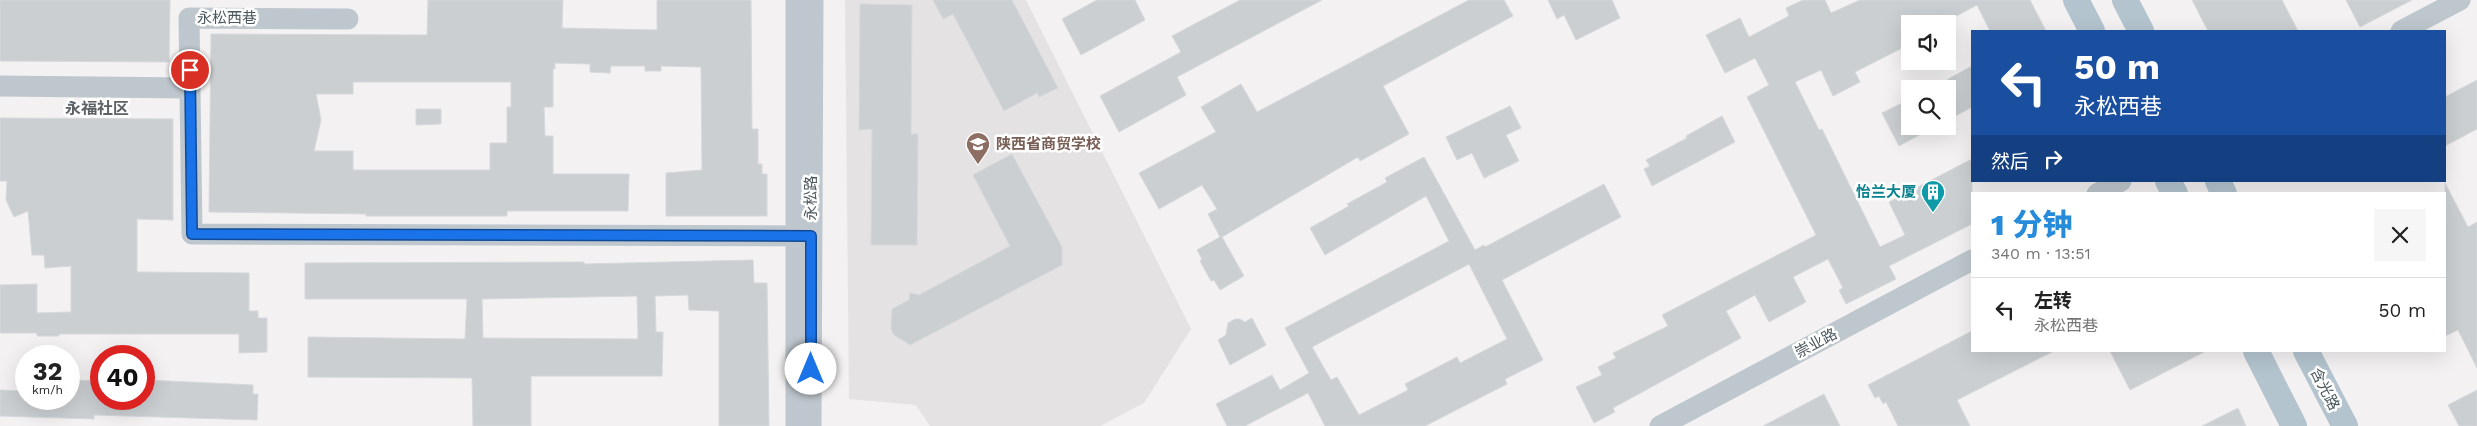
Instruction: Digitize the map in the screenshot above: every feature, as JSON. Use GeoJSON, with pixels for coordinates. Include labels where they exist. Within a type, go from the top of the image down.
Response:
{"type":"FeatureCollection","features":[{"type":"Feature","properties":{"kind":"main road"},"geometry":{"type":"LineString","coordinates":[[2076,0],[2091,30]]}},
{"type":"Feature","properties":{"kind":"main road"},"geometry":{"type":"LineString","coordinates":[[2124,0],[2140,30]]}},
{"type":"Feature","properties":{"kind":"main road"},"geometry":{"type":"LineString","coordinates":[[2257,352],[2294,426]]}},
{"type":"Feature","properties":{"kind":"main road","name":"含光路"},"geometry":{"type":"LineString","coordinates":[[2307,352],[2345,426]]}},
{"type":"Feature","properties":{"kind":"street","name":"永松路"},"geometry":{"type":"LineString","coordinates":[[796,0],[811,426]]}},
{"type":"Feature","properties":{"kind":"street","name":"永松路"},"geometry":{"type":"LineString","coordinates":[[796,426],[813,0]]}},
{"type":"Feature","properties":{"kind":"street"},"geometry":{"type":"LineString","coordinates":[[2403,30],[2460,0]]}},
{"type":"Feature","properties":{"kind":"street","name":"永松西巷"},"geometry":{"type":"LineString","coordinates":[[348,18],[189,18],[192,234],[804,236]]}},
{"type":"Feature","properties":{"kind":"street"},"geometry":{"type":"LineString","coordinates":[[0,86],[190,88]]}},
{"type":"Feature","properties":{"kind":"street"},"geometry":{"type":"LineString","coordinates":[[2101,192],[2119,182]]}},
{"type":"Feature","properties":{"kind":"street","name":"崇业路"},"geometry":{"type":"LineString","coordinates":[[1660,426],[1971,261]]}},
{"type":"Feature","properties":{"kind":"shaded area","name":"陕西省商贸学校"},"geometry":{"type":"Polygon","coordinates":[[[845,0],[1026,0],[1191,329],[1144,403],[1100,426],[930,426],[916,405],[849,399],[845,0]]]}},
{"type":"Feature","properties":{"kind":"building"},"geometry":{"type":"Polygon","coordinates":[[[0,0],[170,0],[169,62],[0,61],[0,0]]]}},
{"type":"Feature","properties":{"kind":"building"},"geometry":{"type":"Polygon","coordinates":[[[428,0],[563,0],[562,28],[657,30],[657,0],[751,0],[752,129],[758,129],[758,164],[762,164],[762,174],[767,174],[767,216],[666,216],[666,173],[702,170],[701,67],[661,66],[661,71],[645,71],[645,66],[611,66],[610,73],[590,72],[590,64],[555,63],[555,69],[553,69],[553,107],[544,107],[545,136],[553,136],[553,174],[629,174],[628,211],[507,211],[507,216],[366,216],[366,214],[209,212],[211,34],[427,35],[428,0]],[[353,82],[353,94],[316,94],[321,120],[314,151],[353,151],[353,170],[490,170],[490,143],[507,143],[507,107],[511,107],[511,82],[353,82]]]}},
{"type":"Feature","properties":{"kind":"building"},"geometry":{"type":"Polygon","coordinates":[[[933,0],[1012,0],[1058,88],[1039,97],[1037,93],[1004,111],[953,14],[943,19],[933,0]]]}},
{"type":"Feature","properties":{"kind":"building"},"geometry":{"type":"Polygon","coordinates":[[[1097,0],[1135,0],[1145,20],[1081,55],[1062,19],[1097,0]]]}},
{"type":"Feature","properties":{"kind":"building"},"geometry":{"type":"Polygon","coordinates":[[[1240,0],[1322,0],[1177,77],[1186,95],[1119,132],[1100,96],[1181,52],[1172,36],[1240,0]]]}},
{"type":"Feature","properties":{"kind":"building"},"geometry":{"type":"Polygon","coordinates":[[[1469,0],[1504,0],[1513,16],[1383,86],[1409,134],[1360,161],[1358,157],[1222,237],[1244,276],[1220,290],[1214,280],[1211,281],[1200,261],[1202,259],[1197,250],[1220,237],[1208,214],[1217,209],[1202,185],[1159,209],[1139,173],[1216,132],[1201,107],[1241,84],[1257,112],[1469,0]]]}},
{"type":"Feature","properties":{"kind":"building"},"geometry":{"type":"Polygon","coordinates":[[[1548,0],[1612,0],[1620,18],[1576,40],[1564,15],[1557,19],[1548,0]]]}},
{"type":"Feature","properties":{"kind":"building"},"geometry":{"type":"Polygon","coordinates":[[[1803,0],[1825,0],[1831,13],[1860,0],[2030,0],[2045,30],[1990,30],[1977,5],[1956,16],[1901,15],[1901,49],[1855,72],[1860,82],[1833,96],[1821,70],[1795,82],[1819,130],[1822,129],[1880,247],[1905,235],[1889,202],[1971,160],[1971,225],[1889,266],[1896,279],[1846,304],[1839,290],[1843,288],[1828,259],[1793,277],[1806,302],[1769,322],[1755,295],[1726,311],[1741,338],[1613,408],[1615,412],[1594,423],[1576,387],[1602,375],[1598,367],[1616,358],[1613,353],[1668,326],[1662,315],[1816,235],[1747,97],[1769,85],[1755,58],[1725,73],[1706,35],[1740,18],[1749,37],[1789,16],[1786,8],[1803,0]]]}},
{"type":"Feature","properties":{"kind":"building"},"geometry":{"type":"Polygon","coordinates":[[[2192,0],[2282,0],[2297,30],[2207,30],[2192,0]]]}},
{"type":"Feature","properties":{"kind":"building"},"geometry":{"type":"Polygon","coordinates":[[[2346,0],[2412,0],[2360,27],[2346,0]]]}},
{"type":"Feature","properties":{"kind":"building"},"geometry":{"type":"Polygon","coordinates":[[[860,4],[912,5],[911,134],[918,134],[917,245],[871,245],[872,129],[859,130],[860,4]]]}},
{"type":"Feature","properties":{"kind":"building"},"geometry":{"type":"Polygon","coordinates":[[[1971,67],[1971,108],[1956,116],[1956,80],[1948,80],[1971,67]]]}},
{"type":"Feature","properties":{"kind":"building"},"geometry":{"type":"Polygon","coordinates":[[[2477,80],[2477,129],[2446,145],[2446,96],[2477,80]]]}},
{"type":"Feature","properties":{"kind":"building"},"geometry":{"type":"Polygon","coordinates":[[[1901,104],[1901,135],[1919,135],[1899,146],[1882,113],[1901,104]]]}},
{"type":"Feature","properties":{"kind":"building"},"geometry":{"type":"Polygon","coordinates":[[[1510,106],[1521,128],[1506,135],[1519,161],[1484,178],[1472,153],[1457,160],[1446,137],[1510,106]]]}},
{"type":"Feature","properties":{"kind":"building"},"geometry":{"type":"Polygon","coordinates":[[[416,109],[441,109],[441,124],[416,125],[416,109]]]}},
{"type":"Feature","properties":{"kind":"building"},"geometry":{"type":"Polygon","coordinates":[[[1722,116],[1735,142],[1652,186],[1644,169],[1650,166],[1646,160],[1687,138],[1686,136],[1722,116]]]}},
{"type":"Feature","properties":{"kind":"building"},"geometry":{"type":"Polygon","coordinates":[[[0,118],[173,119],[173,220],[137,219],[137,272],[249,273],[249,311],[258,311],[258,318],[267,318],[267,352],[239,353],[239,334],[59,334],[59,336],[37,336],[37,333],[0,333],[0,285],[37,284],[37,313],[71,312],[71,266],[45,268],[44,255],[32,255],[28,211],[14,217],[6,200],[7,181],[0,181],[0,118]]]}},
{"type":"Feature","properties":{"kind":"building"},"geometry":{"type":"Polygon","coordinates":[[[1012,154],[1062,247],[1062,265],[910,345],[894,335],[891,329],[892,309],[909,300],[910,293],[919,295],[1010,246],[973,175],[1012,154]]]}},
{"type":"Feature","properties":{"kind":"building"},"geometry":{"type":"Polygon","coordinates":[[[1424,157],[1475,250],[1484,245],[1485,247],[1604,184],[1621,217],[1502,280],[1543,360],[1505,379],[1507,384],[1425,426],[1325,426],[1308,393],[1245,426],[1227,426],[1216,404],[1272,375],[1280,390],[1309,373],[1285,328],[1449,241],[1426,196],[1325,255],[1310,228],[1349,206],[1347,204],[1387,182],[1385,178],[1424,157]],[[1469,264],[1312,347],[1331,380],[1337,377],[1359,415],[1408,390],[1405,384],[1457,357],[1460,363],[1507,339],[1469,264]]]}},
{"type":"Feature","properties":{"kind":"building"},"geometry":{"type":"Polygon","coordinates":[[[2445,183],[2468,227],[2477,222],[2477,368],[2458,330],[2446,336],[2445,183]]]}},
{"type":"Feature","properties":{"kind":"building"},"geometry":{"type":"Polygon","coordinates":[[[753,260],[754,283],[767,283],[769,426],[719,426],[719,311],[689,310],[688,295],[655,296],[656,332],[663,332],[662,376],[531,376],[531,426],[473,426],[472,378],[308,377],[308,337],[465,339],[467,299],[305,299],[305,263],[584,262],[584,264],[753,260]],[[637,296],[482,299],[483,338],[638,339],[637,296]]]}},
{"type":"Feature","properties":{"kind":"building"},"geometry":{"type":"Polygon","coordinates":[[[1252,318],[1266,345],[1230,365],[1218,340],[1226,335],[1228,323],[1235,319],[1245,322],[1252,318]]]}},
{"type":"Feature","properties":{"kind":"building"},"geometry":{"type":"Polygon","coordinates":[[[1971,332],[1971,352],[2052,352],[1957,400],[1970,426],[1898,426],[1886,402],[1883,404],[1879,396],[1875,398],[1868,385],[1971,332]]]}},
{"type":"Feature","properties":{"kind":"building"},"geometry":{"type":"Polygon","coordinates":[[[2111,352],[2204,352],[2130,390],[2111,352]]]}},
{"type":"Feature","properties":{"kind":"building"},"geometry":{"type":"Polygon","coordinates":[[[80,380],[90,381],[90,410],[155,410],[155,380],[253,385],[253,394],[258,394],[257,420],[94,415],[94,419],[0,416],[0,390],[15,391],[15,410],[80,410],[80,380]]]}},
{"type":"Feature","properties":{"kind":"building"},"geometry":{"type":"Polygon","coordinates":[[[2477,390],[2477,426],[2459,426],[2448,405],[2477,390]]]}},
{"type":"Feature","properties":{"kind":"building"},"geometry":{"type":"Polygon","coordinates":[[[1824,394],[1840,426],[1763,426],[1824,394]]]}},
{"type":"Feature","properties":{"kind":"building"},"geometry":{"type":"Polygon","coordinates":[[[2238,408],[2246,426],[2202,426],[2238,408]]]}},
{"type":"Feature","properties":{"kind":"place","name":"陕西省商贸学校"},"geometry":{"type":"Point","coordinates":[978,165]}},
{"type":"Feature","properties":{"kind":"place","name":"怡兰大厦"},"geometry":{"type":"Point","coordinates":[1933,213]}},
{"type":"Feature","properties":{"kind":"district","name":"永福社区"},"geometry":{"type":"Point","coordinates":[97,108]}},
{"type":"Feature","properties":{"kind":"route"},"geometry":{"type":"LineString","coordinates":[[190,70],[192,234],[811,236],[811,369]]}}]}
